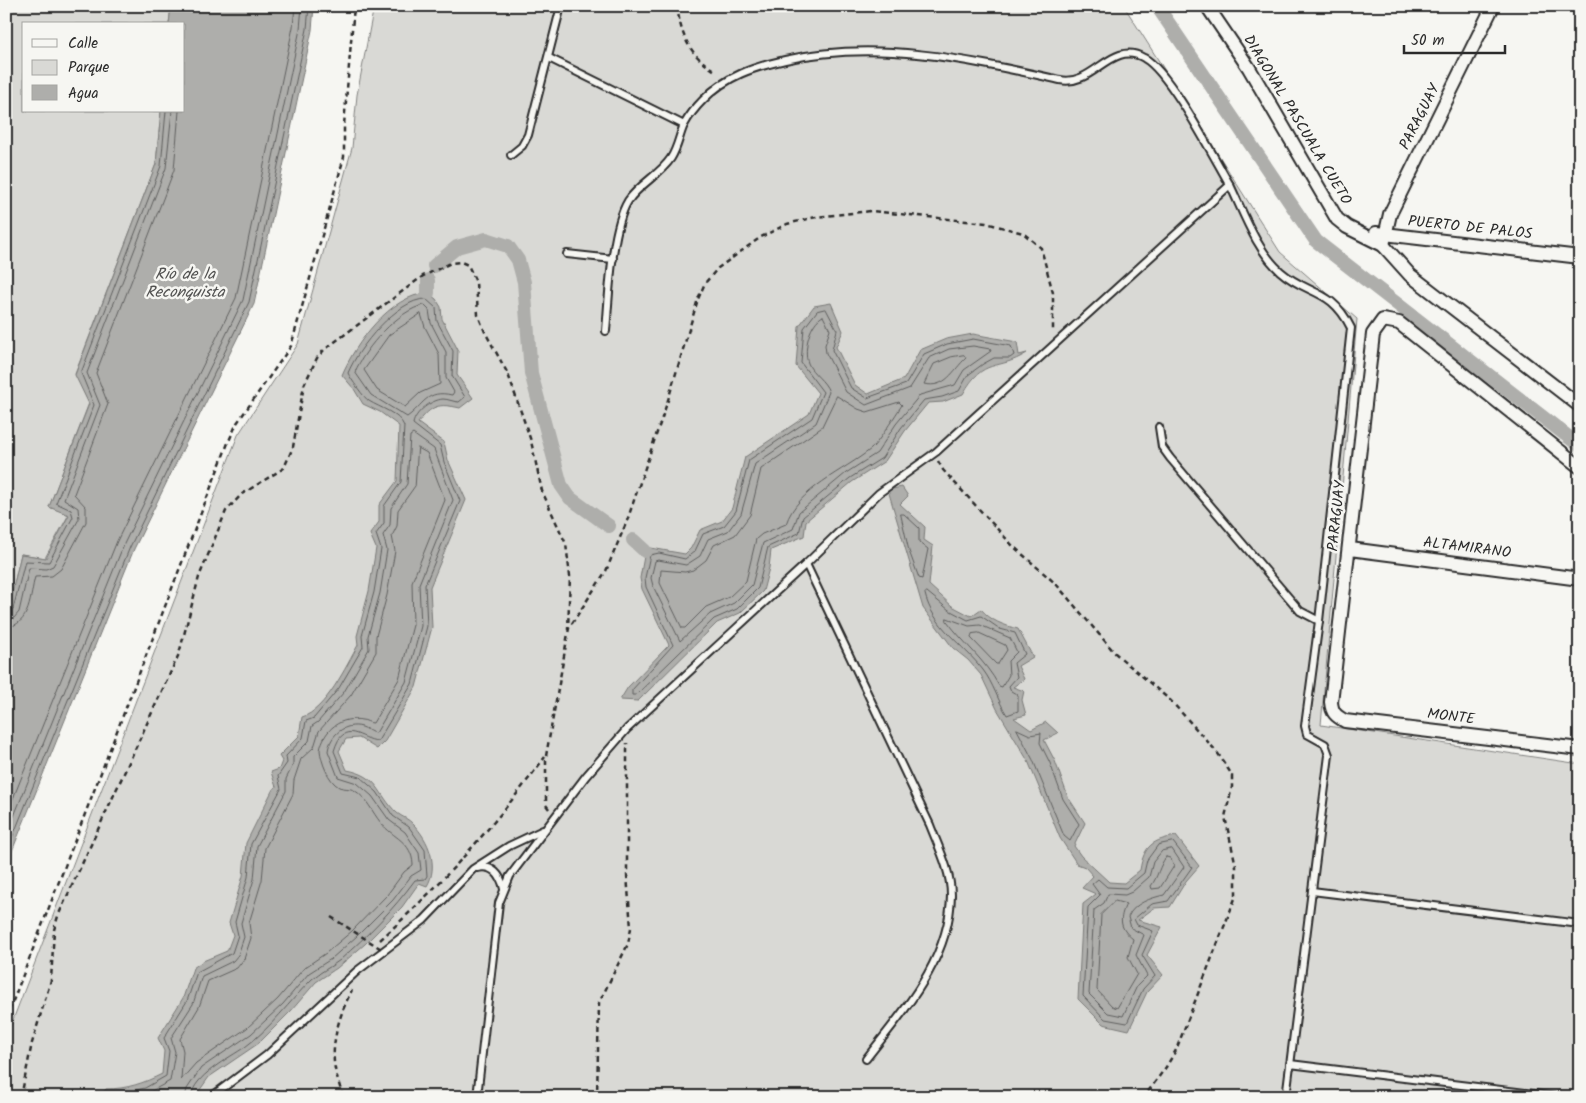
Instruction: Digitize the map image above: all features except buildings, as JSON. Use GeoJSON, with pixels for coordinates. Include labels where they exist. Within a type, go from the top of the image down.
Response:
{"type":"FeatureCollection","features":[{"type":"Feature","properties":{"kind":"street","name":"DIAGONAL PASCUALA CUETO"},"geometry":{"type":"LineString","coordinates":[[1207,6],[1248,68],[1337,218],[1346,227],[1358,232]]}},
{"type":"Feature","properties":{"kind":"street","name":"PARAGUAY"},"geometry":{"type":"LineString","coordinates":[[1384,239],[1390,214],[1493,6]]}},
{"type":"Feature","properties":{"kind":"street","name":"PUERTO DE PALOS"},"geometry":{"type":"LineString","coordinates":[[1358,232],[1384,239],[1401,237],[1580,257]]}},
{"type":"Feature","properties":{"kind":"street"},"geometry":{"type":"LineString","coordinates":[[1384,239],[1410,275],[1580,406]]}},
{"type":"Feature","properties":{"kind":"street","name":"PARAGUAY"},"geometry":{"type":"LineString","coordinates":[[1331,702],[1350,549],[1373,334],[1383,320],[1399,323],[1580,467]]}},
{"type":"Feature","properties":{"kind":"street","name":"ALTAMIRANO"},"geometry":{"type":"LineString","coordinates":[[1350,549],[1580,579]]}},
{"type":"Feature","properties":{"kind":"street","name":"MONTE"},"geometry":{"type":"LineString","coordinates":[[1331,702],[1332,710],[1336,716],[1345,721],[1580,749]]}},
{"type":"Feature","properties":{"kind":"lane"},"geometry":{"type":"LineString","coordinates":[[511,155],[522,146],[528,135],[561,6]]}},
{"type":"Feature","properties":{"kind":"lane"},"geometry":{"type":"LineString","coordinates":[[606,331],[613,259],[624,209],[638,190],[668,163],[676,150],[684,125],[703,100],[732,77],[754,67],[802,56],[863,50],[916,53],[990,64],[1070,82],[1084,77],[1113,57],[1127,54],[1146,59],[1165,78],[1230,185],[1264,252],[1272,263],[1292,280],[1320,293],[1335,304],[1351,328],[1319,621],[1305,726],[1307,734],[1325,744],[1329,755],[1286,1097]]}},
{"type":"Feature","properties":{"kind":"lane"},"geometry":{"type":"LineString","coordinates":[[549,58],[684,125]]}},
{"type":"Feature","properties":{"kind":"lane"},"geometry":{"type":"LineString","coordinates":[[477,1097],[499,903],[510,876],[554,817],[627,729],[806,564],[879,493],[936,452],[1230,185]]}},
{"type":"Feature","properties":{"kind":"lane"},"geometry":{"type":"LineString","coordinates":[[567,254],[613,259]]}},
{"type":"Feature","properties":{"kind":"lane"},"geometry":{"type":"LineString","coordinates":[[1159,427],[1162,447],[1170,458],[1300,611],[1319,621]]}},
{"type":"Feature","properties":{"kind":"lane"},"geometry":{"type":"LineString","coordinates":[[806,564],[930,825],[946,868],[951,894],[947,924],[938,957],[911,1000],[866,1059]]}},
{"type":"Feature","properties":{"kind":"lane"},"geometry":{"type":"LineString","coordinates":[[211,1097],[267,1055],[357,971],[424,920],[473,870],[509,846],[544,830]]}},
{"type":"Feature","properties":{"kind":"lane"},"geometry":{"type":"LineString","coordinates":[[473,870],[490,868],[502,880],[504,889]]}},
{"type":"Feature","properties":{"kind":"lane"},"geometry":{"type":"LineString","coordinates":[[1312,891],[1580,924]]}},
{"type":"Feature","properties":{"kind":"lane"},"geometry":{"type":"LineString","coordinates":[[1290,1064],[1558,1097]]}},
{"type":"Feature","properties":{"kind":"path"},"geometry":{"type":"LineString","coordinates":[[6,1019],[228,442],[237,423],[291,346],[294,338],[344,157],[344,125],[354,6]]}},
{"type":"Feature","properties":{"kind":"path"},"geometry":{"type":"LineString","coordinates":[[677,6],[683,38],[692,53],[701,62],[717,72]]}},
{"type":"Feature","properties":{"kind":"path"},"geometry":{"type":"LineString","coordinates":[[568,630],[606,572],[627,521],[702,291],[718,268],[761,237],[787,224],[816,217],[871,211],[905,213],[1006,227],[1023,233],[1042,248],[1053,293],[1052,335],[1055,344]]}},
{"type":"Feature","properties":{"kind":"path"},"geometry":{"type":"LineString","coordinates":[[21,1097],[32,1043],[50,980],[54,930],[58,916],[179,654],[199,577],[226,511],[242,494],[284,468],[293,447],[304,385],[315,362],[324,350],[423,276],[451,263],[461,262],[473,272],[478,315],[508,374],[531,441],[542,492],[564,535],[570,576],[568,630],[546,756],[546,805],[554,817]]}},
{"type":"Feature","properties":{"kind":"path"},"geometry":{"type":"LineString","coordinates":[[936,452],[943,470],[1013,546],[1056,584],[1115,653],[1171,702],[1217,752],[1232,775],[1232,787],[1225,817],[1236,866],[1236,896],[1176,1050],[1144,1097]]}},
{"type":"Feature","properties":{"kind":"path"},"geometry":{"type":"LineString","coordinates":[[597,1097],[599,1004],[628,944],[631,928],[627,875],[627,729]]}},
{"type":"Feature","properties":{"kind":"path"},"geometry":{"type":"LineString","coordinates":[[331,918],[383,950]]}},
{"type":"Feature","properties":{"kind":"green space"},"geometry":{"type":"Polygon","coordinates":[[[6,6],[171,6],[169,22],[22,22],[22,112],[161,112],[156,164],[75,374],[89,403],[49,507],[69,514],[45,558],[21,554],[6,618],[6,6]]]}},
{"type":"Feature","properties":{"kind":"green space"},"geometry":{"type":"Polygon","coordinates":[[[374,6],[1124,6],[1280,252],[1357,319],[1321,725],[1580,764],[1580,1097],[6,1097],[6,1038],[238,435],[298,344],[352,148],[357,95],[374,6]]]}},
{"type":"Feature","properties":{"kind":"water","name":"Río de la Reconquista"},"geometry":{"type":"Polygon","coordinates":[[[171,6],[314,6],[312,30],[254,304],[134,549],[6,866],[6,618],[21,554],[46,558],[69,515],[49,507],[89,404],[75,375],[156,164],[161,112],[185,112],[185,22],[169,22],[171,6]]]}},
{"type":"Feature","properties":{"kind":"water"},"geometry":{"type":"Polygon","coordinates":[[[428,293],[436,299],[441,307],[442,319],[458,350],[457,375],[473,398],[460,408],[436,407],[427,412],[418,423],[444,442],[448,460],[466,500],[430,587],[432,627],[416,687],[385,741],[377,749],[359,738],[346,739],[339,751],[347,770],[358,773],[372,781],[390,806],[419,830],[428,845],[432,862],[432,870],[427,886],[419,883],[402,907],[365,944],[337,968],[316,982],[291,1011],[259,1043],[209,1077],[197,1094],[191,1097],[100,1097],[106,1089],[135,1085],[162,1074],[164,1051],[158,1038],[183,998],[193,968],[203,961],[227,951],[233,935],[229,923],[243,876],[246,843],[273,789],[276,787],[271,772],[279,769],[282,761],[279,756],[299,736],[302,717],[311,713],[327,697],[342,675],[358,645],[357,636],[369,591],[376,548],[370,534],[379,522],[379,505],[397,481],[399,426],[380,412],[363,404],[354,389],[342,375],[356,349],[376,323],[400,302],[428,293]]]}},
{"type":"Feature","properties":{"kind":"water"},"geometry":{"type":"Polygon","coordinates":[[[831,303],[843,331],[836,347],[855,385],[868,394],[904,379],[920,350],[946,339],[973,334],[1017,342],[1019,355],[1027,353],[1016,359],[985,369],[978,374],[963,394],[943,402],[928,403],[905,431],[885,461],[852,482],[806,521],[804,536],[771,550],[763,591],[740,613],[717,623],[638,701],[620,700],[628,687],[669,645],[642,589],[640,578],[645,551],[651,548],[685,554],[691,548],[700,530],[722,521],[732,508],[745,457],[809,414],[818,393],[796,366],[799,326],[814,306],[831,303]]]}},
{"type":"Feature","properties":{"kind":"water"},"geometry":{"type":"Polygon","coordinates":[[[902,487],[908,496],[900,504],[925,527],[924,540],[933,546],[929,585],[952,606],[971,616],[981,609],[998,622],[1018,629],[1033,657],[1018,666],[1024,679],[1013,687],[1024,691],[1022,700],[1026,715],[1014,718],[1031,730],[1046,722],[1058,733],[1044,740],[1055,761],[1068,797],[1085,823],[1074,846],[1081,856],[1109,882],[1124,883],[1140,870],[1144,855],[1151,845],[1161,839],[1176,836],[1199,866],[1186,881],[1170,907],[1154,908],[1138,920],[1162,927],[1147,955],[1163,975],[1147,992],[1129,1030],[1103,1024],[1078,999],[1083,904],[1096,894],[1082,888],[1093,876],[1085,867],[1077,864],[1060,838],[1028,761],[997,709],[981,675],[968,660],[953,648],[923,608],[888,490],[902,487]]]}},
{"type":"Feature","properties":{"kind":"waterway"},"geometry":{"type":"LineString","coordinates":[[1157,6],[1316,241],[1580,446]]}},
{"type":"Feature","properties":{"kind":"waterway"},"geometry":{"type":"LineString","coordinates":[[434,266],[457,247],[486,239],[508,246],[518,260],[524,282],[531,373],[561,485],[570,498],[609,526]]}},
{"type":"Feature","properties":{"kind":"waterway"},"geometry":{"type":"LineString","coordinates":[[428,280],[428,293]]}},
{"type":"Feature","properties":{"kind":"waterway"},"geometry":{"type":"LineString","coordinates":[[633,540],[645,551]]}}]}
